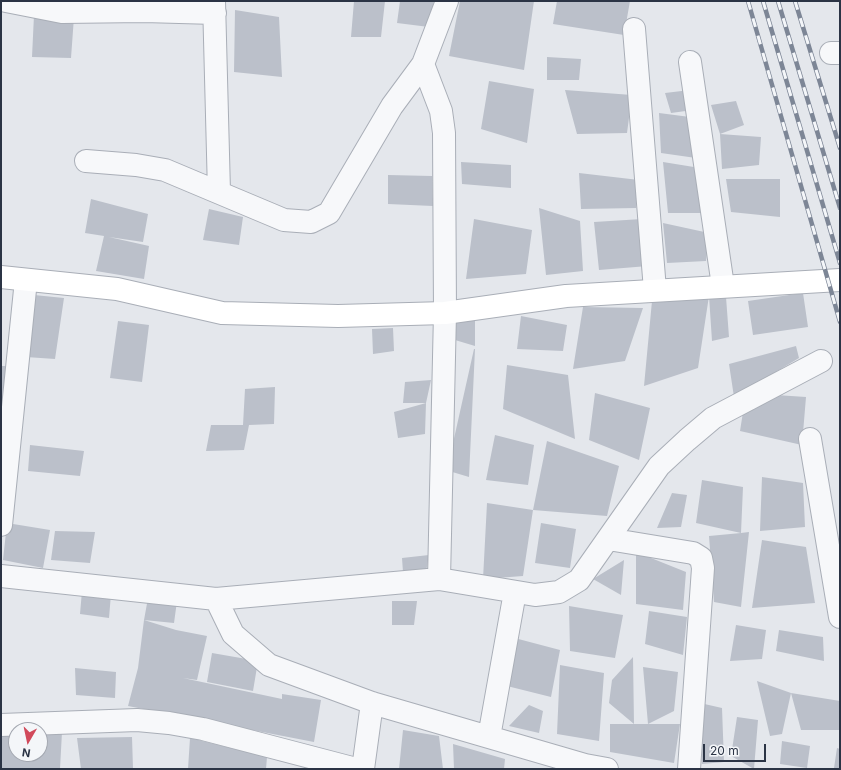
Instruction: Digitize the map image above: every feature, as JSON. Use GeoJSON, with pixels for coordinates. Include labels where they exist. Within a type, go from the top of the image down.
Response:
{"type":"FeatureCollection","features":[{"type":"Feature","properties":{"kind":"street"},"geometry":{"type":"LineString","coordinates":[[6,1],[62,12],[144,11],[214,7],[219,192]]}},
{"type":"Feature","properties":{"kind":"street"},"geometry":{"type":"LineString","coordinates":[[86,161],[136,165],[165,170],[284,220],[311,222],[329,213],[392,106],[422,64],[446,1]]}},
{"type":"Feature","properties":{"kind":"street"},"geometry":{"type":"LineString","coordinates":[[634,29],[655,290]]}},
{"type":"Feature","properties":{"kind":"street"},"geometry":{"type":"LineString","coordinates":[[690,62],[723,286]]}},
{"type":"Feature","properties":{"kind":"street"},"geometry":{"type":"LineString","coordinates":[[422,64],[442,111],[444,133],[444,313],[439,579]]}},
{"type":"Feature","properties":{"kind":"street"},"geometry":{"type":"LineString","coordinates":[[1,277],[117,289],[222,313],[338,316],[444,313],[566,296],[840,280]]}},
{"type":"Feature","properties":{"kind":"street"},"geometry":{"type":"LineString","coordinates":[[1,525],[3,493],[26,280]]}},
{"type":"Feature","properties":{"kind":"street"},"geometry":{"type":"LineString","coordinates":[[1,576],[216,599],[439,579],[535,595],[559,592],[579,580],[659,466],[687,440],[713,418],[821,361]]}},
{"type":"Feature","properties":{"kind":"street"},"geometry":{"type":"LineString","coordinates":[[810,439],[840,617]]}},
{"type":"Feature","properties":{"kind":"street"},"geometry":{"type":"LineString","coordinates":[[608,539],[693,553],[701,558],[703,568],[689,769]]}},
{"type":"Feature","properties":{"kind":"street"},"geometry":{"type":"LineString","coordinates":[[489,738],[515,592]]}},
{"type":"Feature","properties":{"kind":"street"},"geometry":{"type":"LineString","coordinates":[[216,599],[232,634],[269,665],[372,703],[489,738],[586,765],[606,769]]}},
{"type":"Feature","properties":{"kind":"street"},"geometry":{"type":"LineString","coordinates":[[363,769],[372,703]]}},
{"type":"Feature","properties":{"kind":"street"},"geometry":{"type":"LineString","coordinates":[[1,725],[137,720],[169,723],[203,729],[356,769]]}},
{"type":"Feature","properties":{"kind":"building"},"geometry":{"type":"Polygon","coordinates":[[[354,1],[385,1],[381,37],[351,37],[354,1]]]}},
{"type":"Feature","properties":{"kind":"building"},"geometry":{"type":"Polygon","coordinates":[[[400,1],[434,1],[429,27],[397,23],[400,1]]]}},
{"type":"Feature","properties":{"kind":"building"},"geometry":{"type":"Polygon","coordinates":[[[460,1],[534,1],[524,70],[449,56],[460,1]]]}},
{"type":"Feature","properties":{"kind":"building"},"geometry":{"type":"Polygon","coordinates":[[[557,1],[630,1],[624,35],[553,24],[557,1]]]}},
{"type":"Feature","properties":{"kind":"building"},"geometry":{"type":"Polygon","coordinates":[[[235,10],[279,17],[282,77],[234,72],[235,10]]]}},
{"type":"Feature","properties":{"kind":"building"},"geometry":{"type":"Polygon","coordinates":[[[34,15],[74,17],[71,58],[32,57],[34,15]]]}},
{"type":"Feature","properties":{"kind":"building"},"geometry":{"type":"Polygon","coordinates":[[[547,57],[581,59],[579,80],[547,80],[547,57]]]}},
{"type":"Feature","properties":{"kind":"building"},"geometry":{"type":"Polygon","coordinates":[[[489,81],[534,89],[527,143],[481,129],[489,81]]]}},
{"type":"Feature","properties":{"kind":"building"},"geometry":{"type":"Polygon","coordinates":[[[565,90],[632,95],[627,133],[577,134],[565,90]]]}},
{"type":"Feature","properties":{"kind":"building"},"geometry":{"type":"Polygon","coordinates":[[[690,90],[693,110],[671,113],[665,93],[690,90]]]}},
{"type":"Feature","properties":{"kind":"building"},"geometry":{"type":"Polygon","coordinates":[[[736,101],[744,125],[720,134],[711,105],[736,101]]]}},
{"type":"Feature","properties":{"kind":"building"},"geometry":{"type":"Polygon","coordinates":[[[659,113],[690,117],[696,158],[661,153],[659,113]]]}},
{"type":"Feature","properties":{"kind":"building"},"geometry":{"type":"Polygon","coordinates":[[[720,134],[761,137],[759,165],[722,169],[720,134]]]}},
{"type":"Feature","properties":{"kind":"building"},"geometry":{"type":"Polygon","coordinates":[[[461,162],[511,165],[511,188],[462,184],[461,162]]]}},
{"type":"Feature","properties":{"kind":"building"},"geometry":{"type":"Polygon","coordinates":[[[663,162],[700,168],[707,213],[668,213],[663,162]]]}},
{"type":"Feature","properties":{"kind":"building"},"geometry":{"type":"Polygon","coordinates":[[[579,173],[639,180],[636,208],[581,209],[579,173]]]}},
{"type":"Feature","properties":{"kind":"building"},"geometry":{"type":"Polygon","coordinates":[[[388,175],[432,176],[433,206],[388,204],[388,175]]]}},
{"type":"Feature","properties":{"kind":"building"},"geometry":{"type":"Polygon","coordinates":[[[726,179],[780,179],[780,217],[731,212],[726,179]]]}},
{"type":"Feature","properties":{"kind":"building"},"geometry":{"type":"Polygon","coordinates":[[[91,199],[148,214],[143,242],[109,237],[149,246],[144,279],[96,271],[104,236],[85,233],[91,199]]]}},
{"type":"Feature","properties":{"kind":"building"},"geometry":{"type":"Polygon","coordinates":[[[539,208],[580,221],[583,271],[546,275],[539,208]]]}},
{"type":"Feature","properties":{"kind":"building"},"geometry":{"type":"Polygon","coordinates":[[[209,209],[243,217],[239,245],[203,240],[209,209]]]}},
{"type":"Feature","properties":{"kind":"building"},"geometry":{"type":"Polygon","coordinates":[[[474,219],[532,230],[526,274],[466,279],[474,219]]]}},
{"type":"Feature","properties":{"kind":"building"},"geometry":{"type":"Polygon","coordinates":[[[642,219],[648,266],[599,270],[594,222],[642,219]]]}},
{"type":"Feature","properties":{"kind":"building"},"geometry":{"type":"Polygon","coordinates":[[[663,223],[709,233],[706,261],[667,263],[663,223]]]}},
{"type":"Feature","properties":{"kind":"building"},"geometry":{"type":"Polygon","coordinates":[[[803,293],[808,327],[753,335],[748,301],[803,293]]]}},
{"type":"Feature","properties":{"kind":"building"},"geometry":{"type":"Polygon","coordinates":[[[34,295],[64,298],[55,359],[26,357],[34,295]]]}},
{"type":"Feature","properties":{"kind":"building"},"geometry":{"type":"Polygon","coordinates":[[[709,296],[726,297],[729,337],[712,341],[709,296]]]}},
{"type":"Feature","properties":{"kind":"building"},"geometry":{"type":"Polygon","coordinates":[[[709,296],[698,368],[644,386],[652,301],[709,296]]]}},
{"type":"Feature","properties":{"kind":"building"},"geometry":{"type":"Polygon","coordinates":[[[583,307],[643,308],[625,361],[573,369],[583,307]]]}},
{"type":"Feature","properties":{"kind":"building"},"geometry":{"type":"Polygon","coordinates":[[[521,316],[567,325],[563,351],[517,349],[521,316]]]}},
{"type":"Feature","properties":{"kind":"building"},"geometry":{"type":"Polygon","coordinates":[[[475,318],[475,346],[455,340],[448,341],[453,321],[475,318]]]}},
{"type":"Feature","properties":{"kind":"building"},"geometry":{"type":"Polygon","coordinates":[[[118,321],[149,325],[142,382],[110,378],[118,321]]]}},
{"type":"Feature","properties":{"kind":"building"},"geometry":{"type":"Polygon","coordinates":[[[393,328],[394,351],[373,354],[372,329],[393,328]]]}},
{"type":"Feature","properties":{"kind":"building"},"geometry":{"type":"Polygon","coordinates":[[[796,346],[799,358],[734,397],[729,364],[796,346]]]}},
{"type":"Feature","properties":{"kind":"building"},"geometry":{"type":"Polygon","coordinates":[[[474,349],[469,477],[449,471],[453,443],[474,349]]]}},
{"type":"Feature","properties":{"kind":"building"},"geometry":{"type":"Polygon","coordinates":[[[507,365],[568,375],[575,439],[503,409],[507,365]]]}},
{"type":"Feature","properties":{"kind":"building"},"geometry":{"type":"Polygon","coordinates":[[[1,366],[7,366],[4,396],[1,396],[1,366]]]}},
{"type":"Feature","properties":{"kind":"building"},"geometry":{"type":"Polygon","coordinates":[[[431,380],[426,403],[403,403],[405,382],[431,380]]]}},
{"type":"Feature","properties":{"kind":"building"},"geometry":{"type":"Polygon","coordinates":[[[275,387],[274,424],[249,425],[244,450],[206,451],[211,425],[243,425],[245,389],[275,387]]]}},
{"type":"Feature","properties":{"kind":"building"},"geometry":{"type":"Polygon","coordinates":[[[595,393],[650,408],[639,460],[589,440],[595,393]]]}},
{"type":"Feature","properties":{"kind":"building"},"geometry":{"type":"Polygon","coordinates":[[[746,393],[806,397],[802,445],[740,431],[746,393]]]}},
{"type":"Feature","properties":{"kind":"building"},"geometry":{"type":"Polygon","coordinates":[[[426,403],[425,434],[398,438],[394,412],[426,403]]]}},
{"type":"Feature","properties":{"kind":"building"},"geometry":{"type":"Polygon","coordinates":[[[495,435],[534,445],[528,485],[486,480],[495,435]]]}},
{"type":"Feature","properties":{"kind":"building"},"geometry":{"type":"Polygon","coordinates":[[[547,441],[619,466],[607,516],[533,510],[547,441]]]}},
{"type":"Feature","properties":{"kind":"building"},"geometry":{"type":"Polygon","coordinates":[[[30,445],[84,451],[80,476],[28,471],[30,445]]]}},
{"type":"Feature","properties":{"kind":"building"},"geometry":{"type":"Polygon","coordinates":[[[762,477],[803,483],[805,527],[760,531],[762,477]]]}},
{"type":"Feature","properties":{"kind":"building"},"geometry":{"type":"Polygon","coordinates":[[[702,480],[743,487],[741,533],[696,523],[702,480]]]}},
{"type":"Feature","properties":{"kind":"building"},"geometry":{"type":"Polygon","coordinates":[[[672,493],[687,495],[681,527],[657,528],[672,493]]]}},
{"type":"Feature","properties":{"kind":"building"},"geometry":{"type":"Polygon","coordinates":[[[487,503],[533,510],[523,576],[483,579],[487,503]]]}},
{"type":"Feature","properties":{"kind":"building"},"geometry":{"type":"Polygon","coordinates":[[[7,523],[50,530],[43,568],[3,560],[7,523]]]}},
{"type":"Feature","properties":{"kind":"building"},"geometry":{"type":"Polygon","coordinates":[[[541,523],[576,529],[570,568],[535,563],[541,523]]]}},
{"type":"Feature","properties":{"kind":"building"},"geometry":{"type":"Polygon","coordinates":[[[55,531],[95,532],[90,563],[51,560],[55,531]]]}},
{"type":"Feature","properties":{"kind":"building"},"geometry":{"type":"Polygon","coordinates":[[[749,532],[741,607],[714,602],[709,536],[749,532]]]}},
{"type":"Feature","properties":{"kind":"building"},"geometry":{"type":"Polygon","coordinates":[[[762,540],[806,547],[815,603],[752,608],[762,540]]]}},
{"type":"Feature","properties":{"kind":"building"},"geometry":{"type":"Polygon","coordinates":[[[636,552],[686,572],[683,610],[636,604],[636,552]]]}},
{"type":"Feature","properties":{"kind":"building"},"geometry":{"type":"Polygon","coordinates":[[[429,555],[426,572],[403,572],[402,558],[429,555]]]}},
{"type":"Feature","properties":{"kind":"building"},"geometry":{"type":"Polygon","coordinates":[[[624,560],[621,595],[593,579],[624,560]]]}},
{"type":"Feature","properties":{"kind":"building"},"geometry":{"type":"Polygon","coordinates":[[[82,591],[111,594],[109,618],[80,614],[82,591]]]}},
{"type":"Feature","properties":{"kind":"building"},"geometry":{"type":"Polygon","coordinates":[[[148,598],[177,601],[174,623],[144,620],[148,598]]]}},
{"type":"Feature","properties":{"kind":"building"},"geometry":{"type":"Polygon","coordinates":[[[392,601],[417,601],[414,625],[392,625],[392,601]]]}},
{"type":"Feature","properties":{"kind":"building"},"geometry":{"type":"Polygon","coordinates":[[[569,606],[623,615],[615,658],[570,651],[569,606]]]}},
{"type":"Feature","properties":{"kind":"building"},"geometry":{"type":"Polygon","coordinates":[[[649,611],[687,617],[683,655],[645,644],[649,611]]]}},
{"type":"Feature","properties":{"kind":"building"},"geometry":{"type":"Polygon","coordinates":[[[144,620],[176,630],[207,636],[197,680],[183,678],[282,699],[282,694],[321,700],[314,742],[128,706],[138,668],[144,620]]]}},
{"type":"Feature","properties":{"kind":"building"},"geometry":{"type":"Polygon","coordinates":[[[736,625],[766,630],[762,659],[730,661],[736,625]]]}},
{"type":"Feature","properties":{"kind":"building"},"geometry":{"type":"Polygon","coordinates":[[[779,630],[823,637],[824,661],[776,651],[779,630]]]}},
{"type":"Feature","properties":{"kind":"building"},"geometry":{"type":"Polygon","coordinates":[[[507,636],[560,650],[551,697],[507,686],[507,636]]]}},
{"type":"Feature","properties":{"kind":"building"},"geometry":{"type":"Polygon","coordinates":[[[212,653],[258,661],[253,691],[207,682],[212,653]]]}},
{"type":"Feature","properties":{"kind":"building"},"geometry":{"type":"Polygon","coordinates":[[[633,657],[634,724],[609,703],[612,680],[633,657]]]}},
{"type":"Feature","properties":{"kind":"building"},"geometry":{"type":"Polygon","coordinates":[[[560,665],[604,673],[599,741],[557,734],[560,665]]]}},
{"type":"Feature","properties":{"kind":"building"},"geometry":{"type":"Polygon","coordinates":[[[643,667],[678,672],[674,711],[648,724],[643,667]]]}},
{"type":"Feature","properties":{"kind":"building"},"geometry":{"type":"Polygon","coordinates":[[[75,668],[116,672],[115,698],[76,695],[75,668]]]}},
{"type":"Feature","properties":{"kind":"building"},"geometry":{"type":"Polygon","coordinates":[[[757,681],[791,693],[782,734],[770,736],[757,681]]]}},
{"type":"Feature","properties":{"kind":"building"},"geometry":{"type":"Polygon","coordinates":[[[791,693],[840,701],[840,730],[801,730],[791,693]]]}},
{"type":"Feature","properties":{"kind":"building"},"geometry":{"type":"Polygon","coordinates":[[[700,703],[722,708],[724,762],[702,764],[700,703]]]}},
{"type":"Feature","properties":{"kind":"building"},"geometry":{"type":"Polygon","coordinates":[[[529,705],[543,711],[539,733],[509,726],[529,705]]]}},
{"type":"Feature","properties":{"kind":"building"},"geometry":{"type":"Polygon","coordinates":[[[737,717],[758,720],[754,769],[731,756],[737,717]]]}},
{"type":"Feature","properties":{"kind":"building"},"geometry":{"type":"Polygon","coordinates":[[[610,724],[680,724],[674,763],[610,752],[610,724]]]}},
{"type":"Feature","properties":{"kind":"building"},"geometry":{"type":"Polygon","coordinates":[[[403,730],[439,736],[443,769],[399,769],[403,730]]]}},
{"type":"Feature","properties":{"kind":"building"},"geometry":{"type":"Polygon","coordinates":[[[62,732],[60,769],[2,769],[1,734],[8,734],[8,762],[48,762],[48,733],[62,732]]]}},
{"type":"Feature","properties":{"kind":"building"},"geometry":{"type":"Polygon","coordinates":[[[132,737],[133,769],[81,769],[77,738],[132,737]]]}},
{"type":"Feature","properties":{"kind":"building"},"geometry":{"type":"Polygon","coordinates":[[[190,738],[267,757],[266,769],[188,769],[190,738]]]}},
{"type":"Feature","properties":{"kind":"building"},"geometry":{"type":"Polygon","coordinates":[[[782,741],[810,746],[807,768],[780,764],[782,741]]]}},
{"type":"Feature","properties":{"kind":"building"},"geometry":{"type":"Polygon","coordinates":[[[453,744],[505,759],[504,769],[454,769],[453,744]]]}},
{"type":"Feature","properties":{"kind":"building"},"geometry":{"type":"Polygon","coordinates":[[[837,748],[840,749],[840,769],[834,768],[837,748]]]}},
{"type":"Feature","properties":{"kind":"railway"},"geometry":{"type":"LineString","coordinates":[[748,1],[840,322]]}},
{"type":"Feature","properties":{"kind":"railway"},"geometry":{"type":"LineString","coordinates":[[763,1],[840,263]]}},
{"type":"Feature","properties":{"kind":"railway"},"geometry":{"type":"LineString","coordinates":[[778,1],[840,208]]}},
{"type":"Feature","properties":{"kind":"railway"},"geometry":{"type":"LineString","coordinates":[[795,1],[840,148]]}}]}
